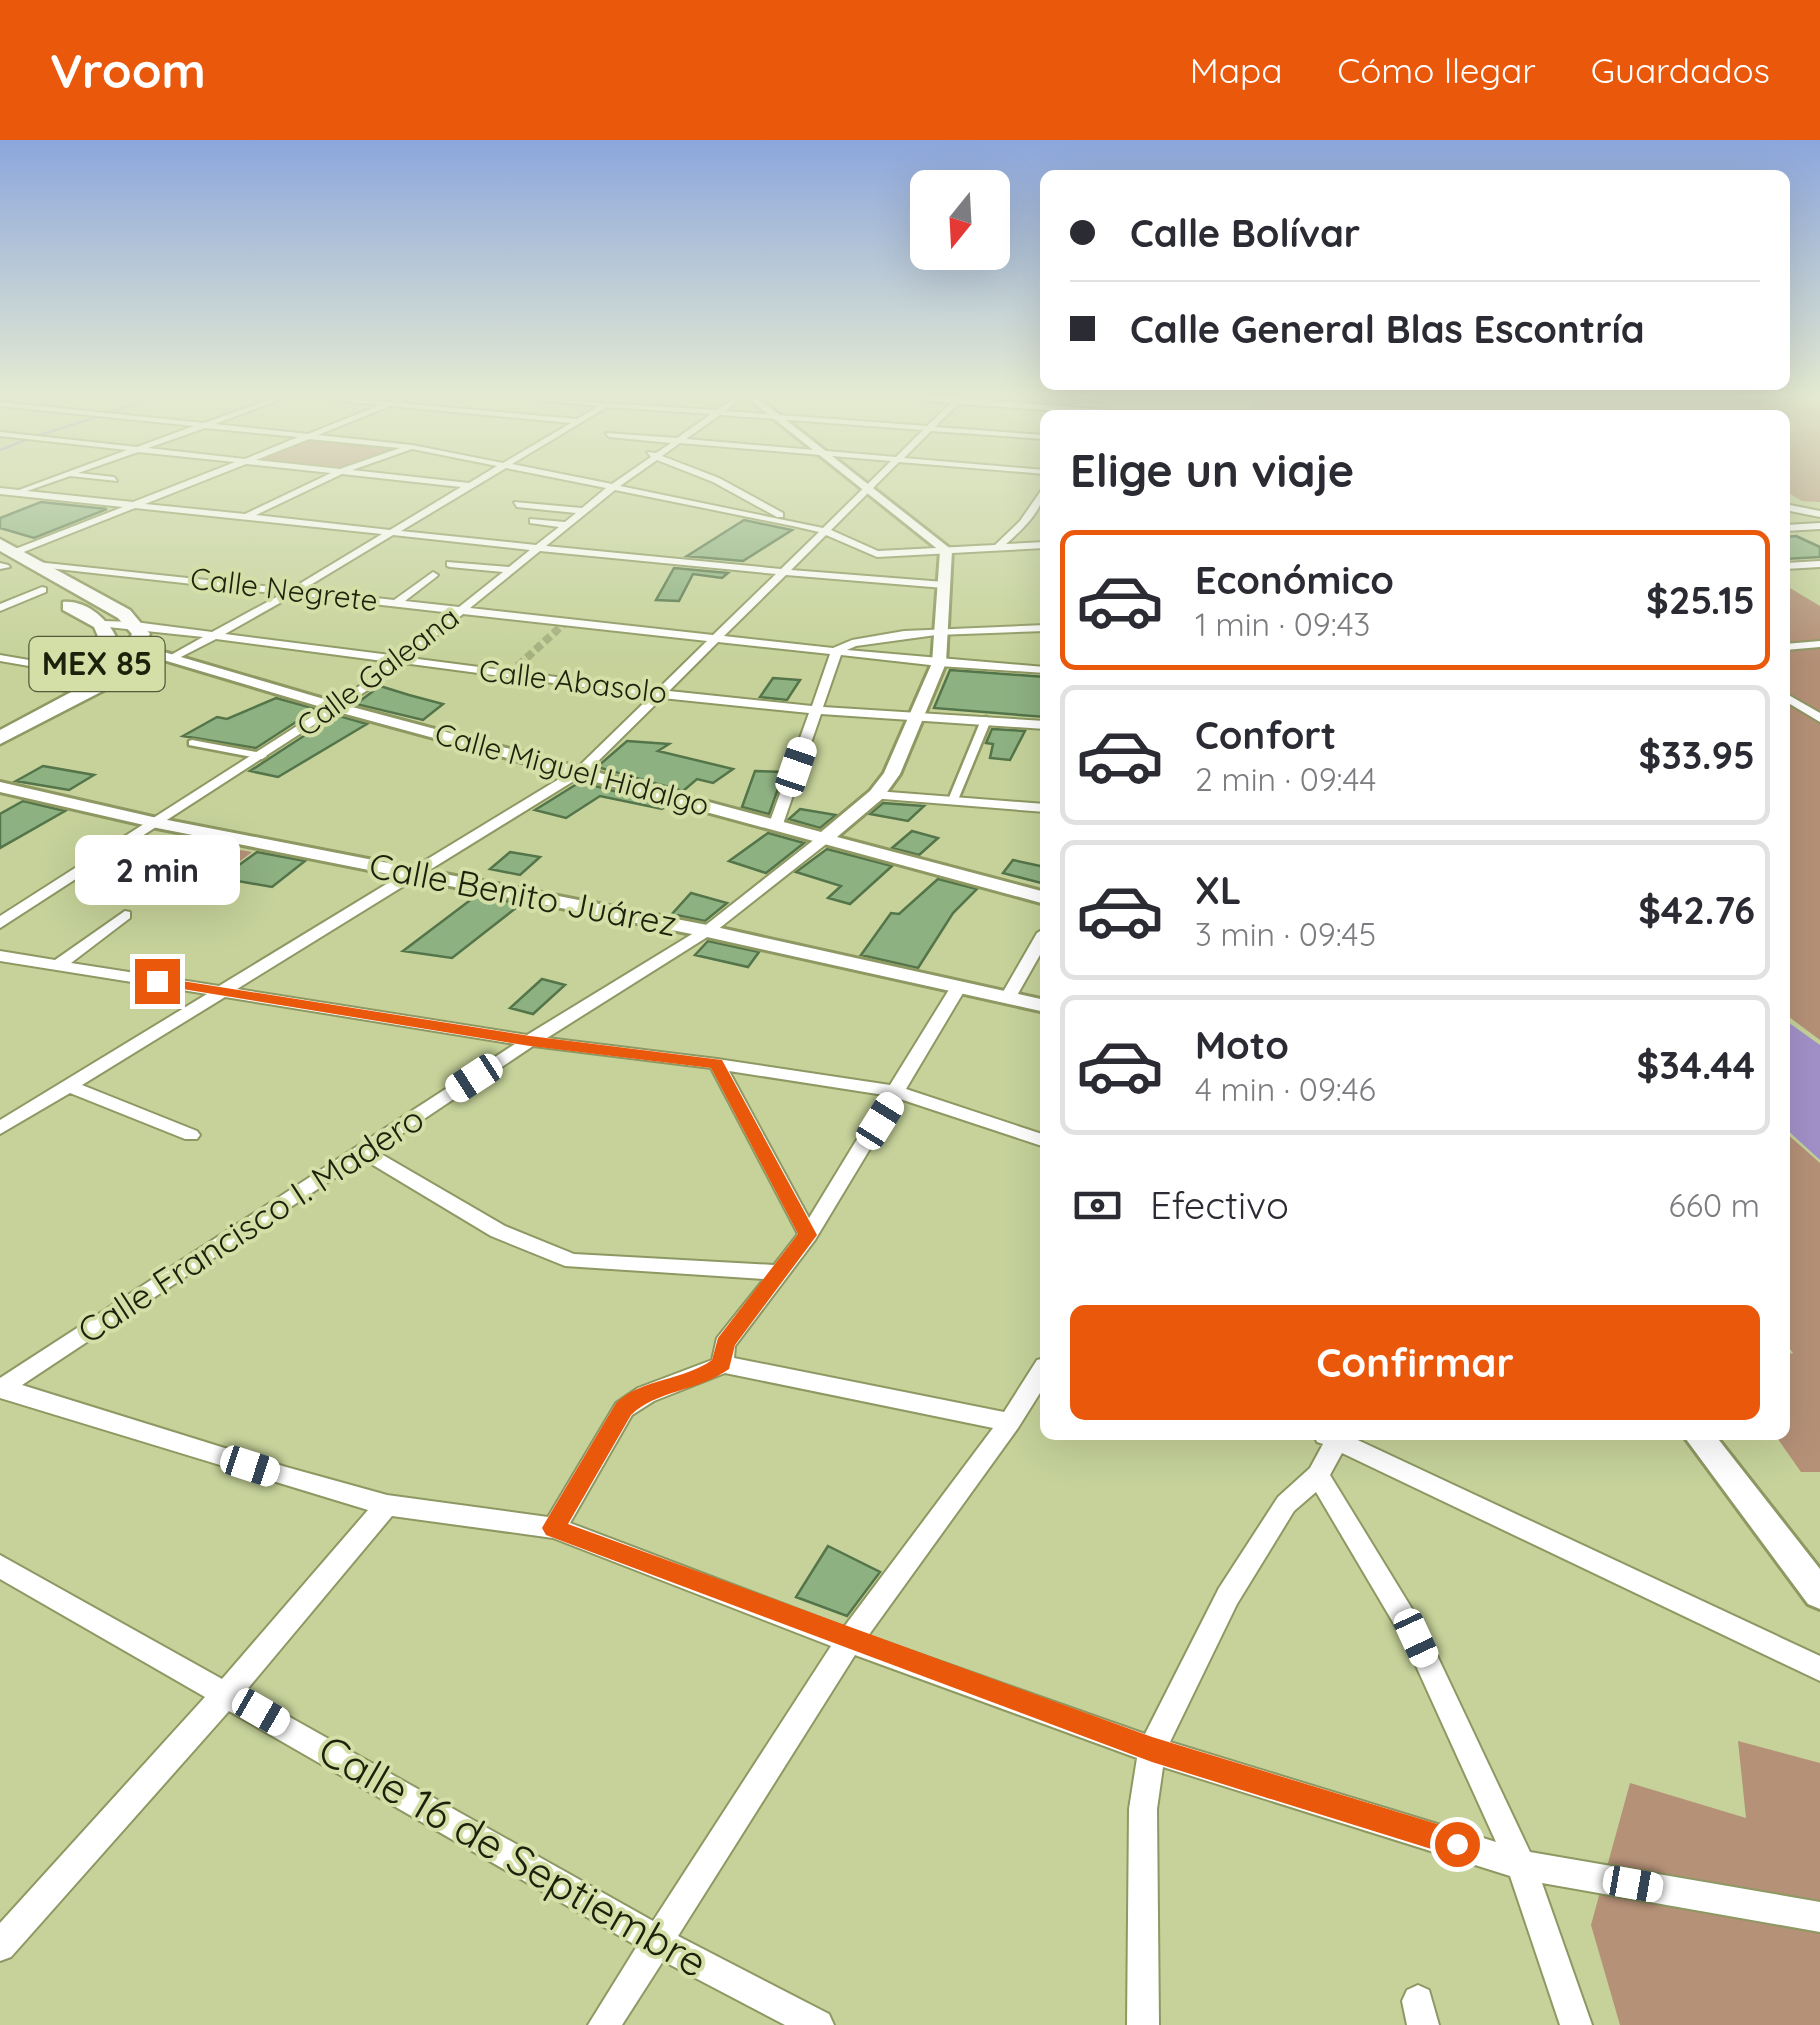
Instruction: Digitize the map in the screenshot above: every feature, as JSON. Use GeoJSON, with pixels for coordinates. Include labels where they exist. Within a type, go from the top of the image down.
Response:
{"type":"FeatureCollection","features":[{"type":"Feature","properties":{"kind":"main road","name":"MEX 85"},"geometry":{"type":"LineString","coordinates":[[0,738],[117,676],[132,656],[141,634],[124,614],[42,583],[30,564],[4,559]]}},
{"type":"Feature","properties":{"kind":"main road","name":"MEX 85"},"geometry":{"type":"LineString","coordinates":[[0,722],[36,706],[93,668],[109,642],[102,624],[4,559]]}},
{"type":"Feature","properties":{"kind":"main road"},"geometry":{"type":"LineString","coordinates":[[42,583],[73,567]]}},
{"type":"Feature","properties":{"kind":"street"},"geometry":{"type":"LineString","coordinates":[[0,495],[34,486]]}},
{"type":"Feature","properties":{"kind":"street"},"geometry":{"type":"LineString","coordinates":[[4,559],[185,486]]}},
{"type":"Feature","properties":{"kind":"street"},"geometry":{"type":"LineString","coordinates":[[247,516],[310,486]]}},
{"type":"Feature","properties":{"kind":"street"},"geometry":{"type":"LineString","coordinates":[[173,658],[471,486]]}},
{"type":"Feature","properties":{"kind":"street"},"geometry":{"type":"LineString","coordinates":[[602,486],[794,523],[826,531],[878,554],[1040,545]]}},
{"type":"Feature","properties":{"kind":"street","name":"Calle Galeana"},"geometry":{"type":"LineString","coordinates":[[0,923],[336,708],[615,486]]}},
{"type":"Feature","properties":{"kind":"street"},"geometry":{"type":"LineString","coordinates":[[727,486],[794,523]]}},
{"type":"Feature","properties":{"kind":"street"},"geometry":{"type":"LineString","coordinates":[[866,486],[946,550]]}},
{"type":"Feature","properties":{"kind":"street"},"geometry":{"type":"LineString","coordinates":[[0,1128],[581,771],[870,486]]}},
{"type":"Feature","properties":{"kind":"street"},"geometry":{"type":"LineString","coordinates":[[16,492],[781,573],[944,585]]}},
{"type":"Feature","properties":{"kind":"street"},"geometry":{"type":"LineString","coordinates":[[998,546],[1024,523],[1040,496]]}},
{"type":"Feature","properties":{"kind":"street"},"geometry":{"type":"LineString","coordinates":[[517,504],[587,511]]}},
{"type":"Feature","properties":{"kind":"street"},"geometry":{"type":"LineString","coordinates":[[1790,508],[1820,514]]}},
{"type":"Feature","properties":{"kind":"street"},"geometry":{"type":"LineString","coordinates":[[532,521],[569,525]]}},
{"type":"Feature","properties":{"kind":"street"},"geometry":{"type":"LineString","coordinates":[[1790,528],[1820,526]]}},
{"type":"Feature","properties":{"kind":"street","name":"Calle Francisco I. Madero"},"geometry":{"type":"LineString","coordinates":[[1,1388],[530,1041],[706,931],[876,796],[892,774],[939,663],[946,550]]}},
{"type":"Feature","properties":{"kind":"street","name":"Calle Negrete"},"geometry":{"type":"LineString","coordinates":[[30,564],[939,663],[1040,670]]}},
{"type":"Feature","properties":{"kind":"street"},"geometry":{"type":"LineString","coordinates":[[450,564],[513,570]]}},
{"type":"Feature","properties":{"kind":"street"},"geometry":{"type":"LineString","coordinates":[[1790,566],[1820,564]]}},
{"type":"Feature","properties":{"kind":"street"},"geometry":{"type":"LineString","coordinates":[[396,603],[434,575]]}},
{"type":"Feature","properties":{"kind":"street"},"geometry":{"type":"LineString","coordinates":[[0,608],[42,583]]}},
{"type":"Feature","properties":{"kind":"street","name":"Calle Abasolo"},"geometry":{"type":"LineString","coordinates":[[102,624],[136,625],[661,694],[816,710],[1040,725]]}},
{"type":"Feature","properties":{"kind":"street","name":"Calle Negrete"},"geometry":{"type":"LineString","coordinates":[[836,650],[844,645],[940,634],[1040,628]]}},
{"type":"Feature","properties":{"kind":"street"},"geometry":{"type":"LineString","coordinates":[[1790,647],[1820,644]]}},
{"type":"Feature","properties":{"kind":"street"},"geometry":{"type":"LineString","coordinates":[[776,824],[836,650]]}},
{"type":"Feature","properties":{"kind":"street","name":"Calle Miguel Hidalgo"},"geometry":{"type":"LineString","coordinates":[[93,668],[150,652],[336,708],[1040,897]]}},
{"type":"Feature","properties":{"kind":"street"},"geometry":{"type":"LineString","coordinates":[[0,658],[93,668]]}},
{"type":"Feature","properties":{"kind":"street"},"geometry":{"type":"LineString","coordinates":[[1790,699],[1820,718]]}},
{"type":"Feature","properties":{"kind":"street"},"geometry":{"type":"LineString","coordinates":[[953,800],[986,720]]}},
{"type":"Feature","properties":{"kind":"street"},"geometry":{"type":"LineString","coordinates":[[192,743],[262,756]]}},
{"type":"Feature","properties":{"kind":"street","name":"Calle Benito Juárez"},"geometry":{"type":"LineString","coordinates":[[0,788],[706,931],[1040,1005]]}},
{"type":"Feature","properties":{"kind":"street"},"geometry":{"type":"LineString","coordinates":[[876,796],[1040,808]]}},
{"type":"Feature","properties":{"kind":"street"},"geometry":{"type":"LineString","coordinates":[[58,965],[125,915]]}},
{"type":"Feature","properties":{"kind":"street"},"geometry":{"type":"LineString","coordinates":[[1006,998],[1040,942]]}},
{"type":"Feature","properties":{"kind":"street"},"geometry":{"type":"LineString","coordinates":[[0,956],[530,1041],[898,1092],[1040,1139]]}},
{"type":"Feature","properties":{"kind":"street"},"geometry":{"type":"LineString","coordinates":[[554,1528],[624,1409],[636,1397],[703,1378],[722,1364],[725,1344],[808,1235],[958,988]]}},
{"type":"Feature","properties":{"kind":"street"},"geometry":{"type":"LineString","coordinates":[[716,1064],[808,1235]]}},
{"type":"Feature","properties":{"kind":"street"},"geometry":{"type":"LineString","coordinates":[[69,1086],[191,1135]]}},
{"type":"Feature","properties":{"kind":"street"},"geometry":{"type":"LineString","coordinates":[[363,1151],[498,1230],[572,1262],[777,1272]]}},
{"type":"Feature","properties":{"kind":"street"},"geometry":{"type":"LineString","coordinates":[[722,1364],[1010,1422]]}},
{"type":"Feature","properties":{"kind":"street"},"geometry":{"type":"LineString","coordinates":[[604,2025],[850,1641],[1010,1422],[1040,1374]]}},
{"type":"Feature","properties":{"kind":"street"},"geometry":{"type":"LineString","coordinates":[[1,1388],[388,1505],[554,1528],[1152,1750],[1521,1864],[1820,1917]]}},
{"type":"Feature","properties":{"kind":"street"},"geometry":{"type":"LineString","coordinates":[[1143,2025],[1142,1809],[1152,1750],[1228,1596],[1286,1504],[1318,1475],[1329,1440]]}},
{"type":"Feature","properties":{"kind":"street"},"geometry":{"type":"LineString","coordinates":[[1334,1440],[1820,1669]]}},
{"type":"Feature","properties":{"kind":"street"},"geometry":{"type":"LineString","coordinates":[[1702,1440],[1820,1594]]}},
{"type":"Feature","properties":{"kind":"street"},"geometry":{"type":"LineString","coordinates":[[1318,1475],[1416,1638],[1521,1864],[1576,2025]]}},
{"type":"Feature","properties":{"kind":"street"},"geometry":{"type":"LineString","coordinates":[[0,1946],[228,1693],[388,1505]]}},
{"type":"Feature","properties":{"kind":"street","name":"Calle 16 de Septiembre"},"geometry":{"type":"LineString","coordinates":[[0,1566],[659,1942],[818,2025]]}},
{"type":"Feature","properties":{"kind":"shaded area"},"geometry":{"type":"Polygon","coordinates":[[[1790,486],[1820,486],[1820,502],[1802,501],[1790,494],[1790,486]]]}},
{"type":"Feature","properties":{"kind":"shaded area"},"geometry":{"type":"Polygon","coordinates":[[[1790,588],[1820,606],[1820,712],[1808,712],[1820,721],[1820,1040],[1790,1018],[1790,588]]]}},
{"type":"Feature","properties":{"kind":"shaded area"},"geometry":{"type":"Polygon","coordinates":[[[198,843],[252,852],[189,900],[132,891],[198,843]]]}},
{"type":"Feature","properties":{"kind":"shaded area"},"geometry":{"type":"Polygon","coordinates":[[[1790,1024],[1820,1045],[1820,1160],[1790,1133],[1790,1024]]]}},
{"type":"Feature","properties":{"kind":"shaded area"},"geometry":{"type":"Polygon","coordinates":[[[1790,1136],[1820,1163],[1820,1472],[1801,1472],[1779,1440],[1790,1440],[1790,1136]]]}},
{"type":"Feature","properties":{"kind":"shaded area"},"geometry":{"type":"Polygon","coordinates":[[[1738,1741],[1820,1763],[1820,2025],[1620,2025],[1591,1925],[1630,1783],[1746,1818],[1738,1741]]]}},
{"type":"Feature","properties":{"kind":"building"},"geometry":{"type":"Polygon","coordinates":[[[41,502],[107,509],[34,538],[0,528],[0,518],[41,502]]]}},
{"type":"Feature","properties":{"kind":"building"},"geometry":{"type":"Polygon","coordinates":[[[744,520],[792,530],[743,561],[687,556],[744,520]]]}},
{"type":"Feature","properties":{"kind":"building"},"geometry":{"type":"Polygon","coordinates":[[[1790,537],[1820,547],[1820,557],[1790,559],[1790,537]]]}},
{"type":"Feature","properties":{"kind":"building"},"geometry":{"type":"Polygon","coordinates":[[[674,568],[728,573],[722,578],[693,574],[679,601],[656,600],[674,568]]]}},
{"type":"Feature","properties":{"kind":"building"},"geometry":{"type":"Polygon","coordinates":[[[950,670],[1040,677],[1040,717],[934,708],[950,670]]]}},
{"type":"Feature","properties":{"kind":"building"},"geometry":{"type":"Polygon","coordinates":[[[773,678],[800,680],[787,700],[760,697],[773,678]]]}},
{"type":"Feature","properties":{"kind":"building"},"geometry":{"type":"Polygon","coordinates":[[[380,686],[443,704],[423,720],[356,704],[380,686]]]}},
{"type":"Feature","properties":{"kind":"building"},"geometry":{"type":"Polygon","coordinates":[[[276,698],[316,709],[256,748],[183,736],[217,717],[227,719],[276,698]]]}},
{"type":"Feature","properties":{"kind":"building"},"geometry":{"type":"Polygon","coordinates":[[[336,715],[367,724],[278,777],[250,771],[336,715]]]}},
{"type":"Feature","properties":{"kind":"building"},"geometry":{"type":"Polygon","coordinates":[[[992,729],[1025,731],[1010,760],[990,758],[993,744],[986,743],[992,729]]]}},
{"type":"Feature","properties":{"kind":"building"},"geometry":{"type":"Polygon","coordinates":[[[627,741],[669,744],[658,751],[733,769],[713,783],[697,779],[683,791],[597,767],[627,741]]]}},
{"type":"Feature","properties":{"kind":"building"},"geometry":{"type":"Polygon","coordinates":[[[43,766],[94,775],[69,790],[16,781],[43,766]]]}},
{"type":"Feature","properties":{"kind":"building"},"geometry":{"type":"Polygon","coordinates":[[[755,771],[784,772],[769,814],[742,807],[755,771]]]}},
{"type":"Feature","properties":{"kind":"building"},"geometry":{"type":"Polygon","coordinates":[[[580,782],[667,805],[662,809],[600,796],[566,818],[535,810],[580,782]]]}},
{"type":"Feature","properties":{"kind":"building"},"geometry":{"type":"Polygon","coordinates":[[[23,801],[65,811],[0,848],[0,814],[23,801]]]}},
{"type":"Feature","properties":{"kind":"building"},"geometry":{"type":"Polygon","coordinates":[[[883,803],[924,806],[908,821],[870,814],[883,803]]]}},
{"type":"Feature","properties":{"kind":"building"},"geometry":{"type":"Polygon","coordinates":[[[800,809],[836,815],[820,828],[789,819],[800,809]]]}},
{"type":"Feature","properties":{"kind":"building"},"geometry":{"type":"Polygon","coordinates":[[[912,831],[938,838],[919,855],[892,848],[912,831]]]}},
{"type":"Feature","properties":{"kind":"building"},"geometry":{"type":"Polygon","coordinates":[[[768,833],[804,843],[766,873],[729,861],[768,833]]]}},
{"type":"Feature","properties":{"kind":"building"},"geometry":{"type":"Polygon","coordinates":[[[827,849],[892,866],[850,904],[828,898],[841,886],[796,872],[827,849]]]}},
{"type":"Feature","properties":{"kind":"building"},"geometry":{"type":"Polygon","coordinates":[[[257,852],[305,861],[272,887],[221,878],[257,852]]]}},
{"type":"Feature","properties":{"kind":"building"},"geometry":{"type":"Polygon","coordinates":[[[510,852],[540,857],[520,875],[490,869],[510,852]]]}},
{"type":"Feature","properties":{"kind":"building"},"geometry":{"type":"Polygon","coordinates":[[[1013,860],[1040,866],[1040,883],[1003,873],[1013,860]]]}},
{"type":"Feature","properties":{"kind":"building"},"geometry":{"type":"Polygon","coordinates":[[[938,879],[977,889],[953,913],[918,968],[861,955],[891,913],[899,914],[938,879]]]}},
{"type":"Feature","properties":{"kind":"building"},"geometry":{"type":"Polygon","coordinates":[[[691,893],[727,903],[705,921],[672,914],[691,893]]]}},
{"type":"Feature","properties":{"kind":"building"},"geometry":{"type":"Polygon","coordinates":[[[477,895],[521,904],[452,958],[403,951],[477,895]]]}},
{"type":"Feature","properties":{"kind":"building"},"geometry":{"type":"Polygon","coordinates":[[[708,941],[759,952],[748,967],[695,955],[708,941]]]}},
{"type":"Feature","properties":{"kind":"building"},"geometry":{"type":"Polygon","coordinates":[[[542,979],[565,985],[533,1014],[510,1008],[542,979]]]}},
{"type":"Feature","properties":{"kind":"building"},"geometry":{"type":"Polygon","coordinates":[[[828,1546],[880,1572],[847,1616],[796,1597],[828,1546]]]}},
{"type":"Feature","properties":{"kind":"tunnel"},"geometry":{"type":"LineString","coordinates":[[509,674],[567,621]]}},
{"type":"Feature","properties":{"kind":"route"},"geometry":{"type":"LineString","coordinates":[[157,981],[530,1041],[716,1064],[808,1235],[725,1344],[722,1364],[703,1378],[636,1397],[624,1409],[554,1528],[1152,1750],[1457,1844]]}}]}
